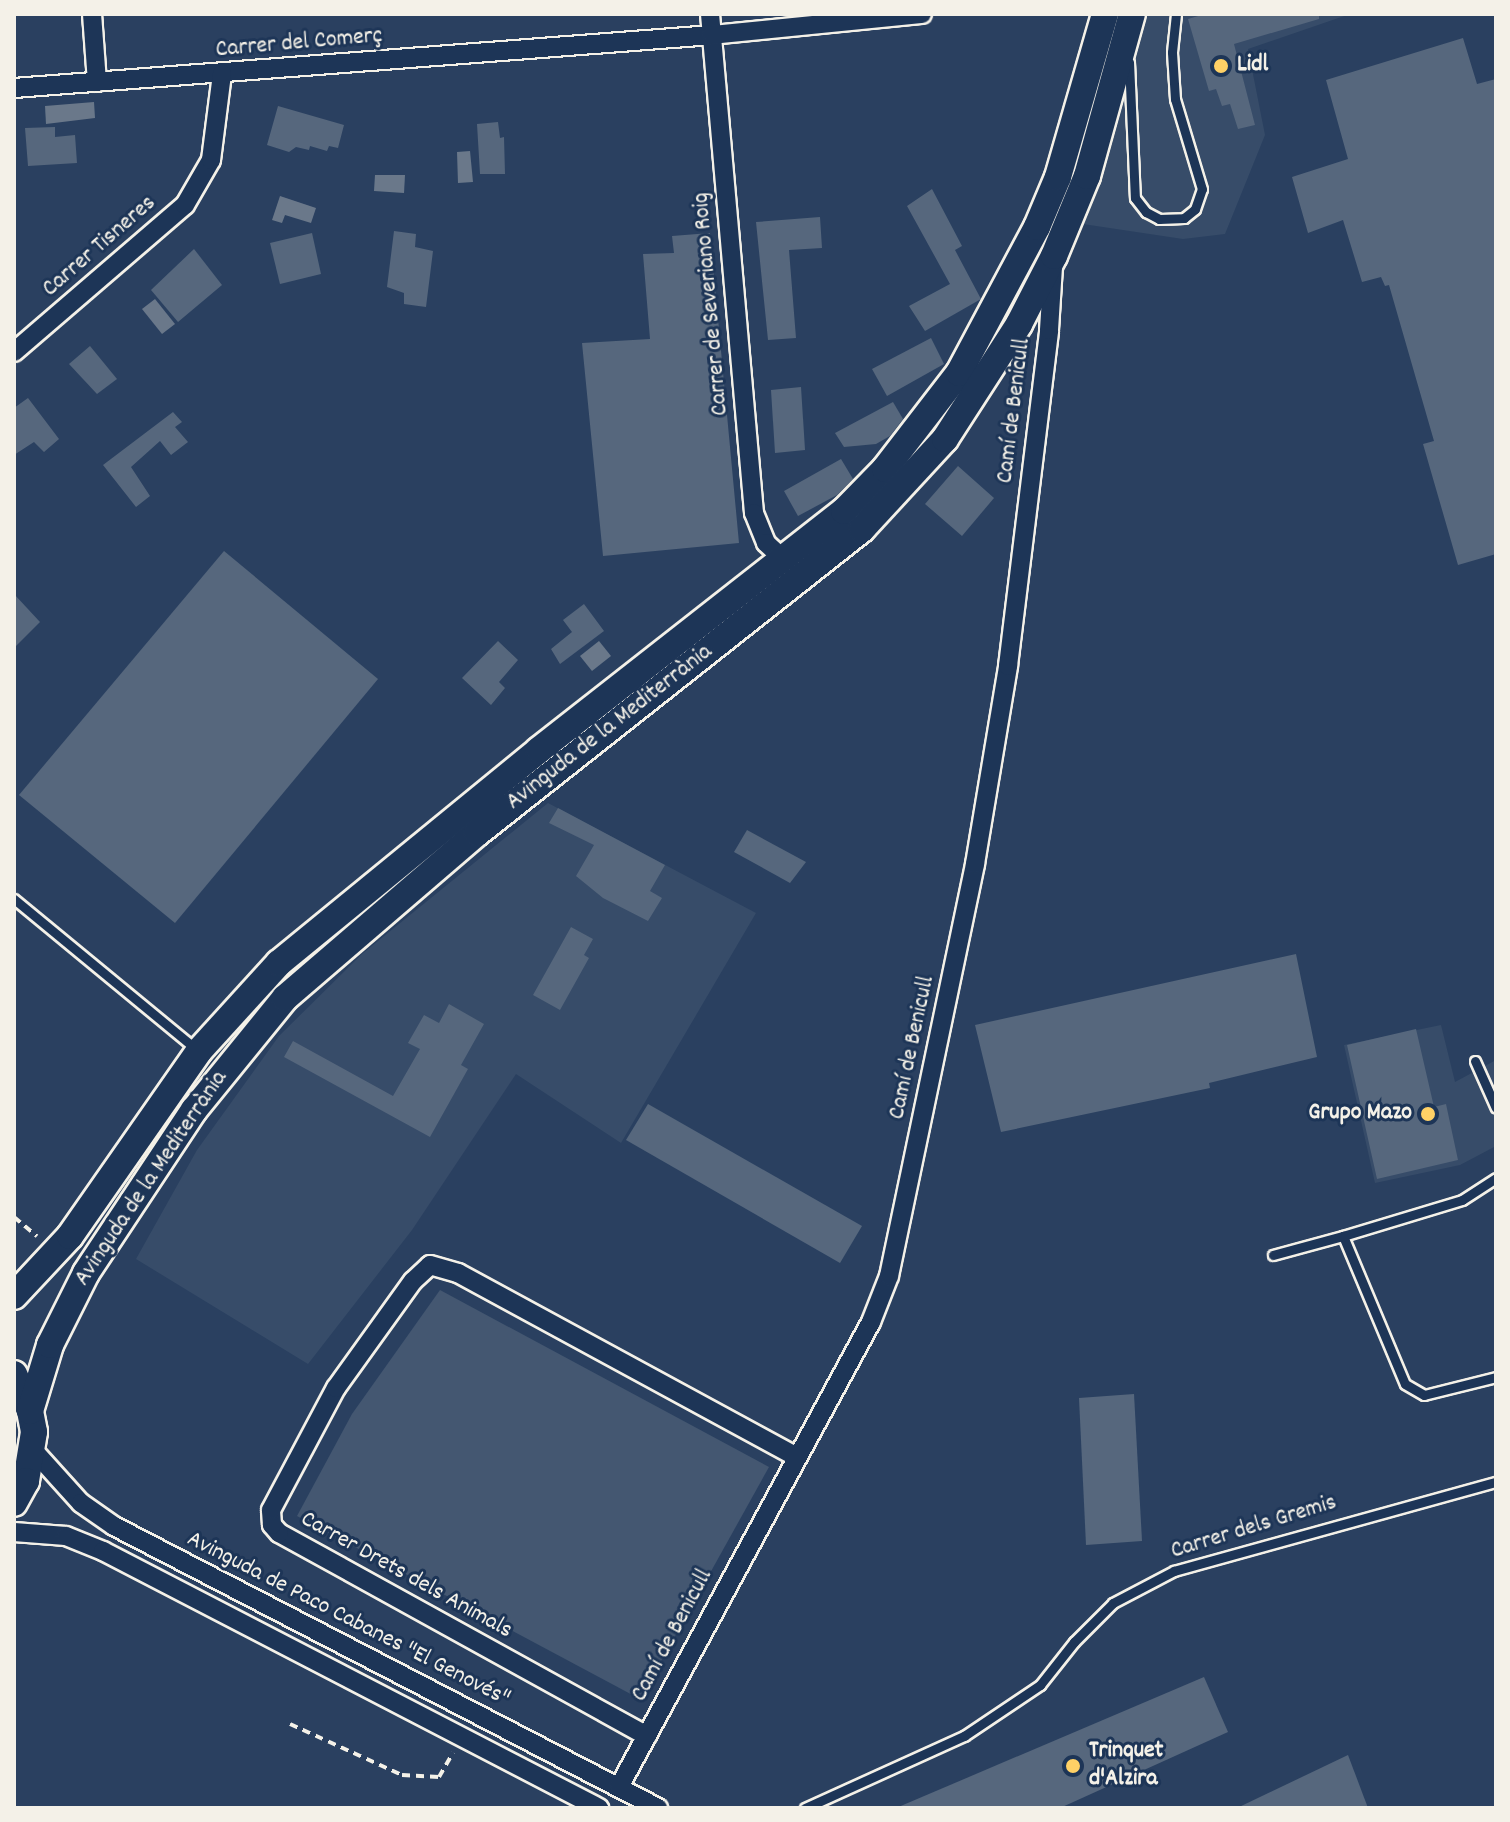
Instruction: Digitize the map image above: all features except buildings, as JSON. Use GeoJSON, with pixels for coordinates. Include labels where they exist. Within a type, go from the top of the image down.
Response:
{"type":"FeatureCollection","features":[{"type":"Feature","properties":{"kind":"main road","name":"Avinguda de la Mediterrània"},"geometry":{"type":"LineString","coordinates":[[14,1296],[56,1251],[93,1204],[199,1051],[279,963],[844,511],[885,469],[959,373],[1037,227],[1058,177],[1078,114],[1103,14]]}},
{"type":"Feature","properties":{"kind":"main road","name":"Avinguda de la Mediterrània"},"geometry":{"type":"LineString","coordinates":[[30,1411],[50,1345],[86,1273],[194,1110],[267,1018],[303,980],[406,891],[862,529],[889,504],[945,439],[1019,324],[1054,256],[1087,176],[1132,14]]}},
{"type":"Feature","properties":{"kind":"main road"},"geometry":{"type":"LineString","coordinates":[[14,1374],[30,1411],[34,1451],[26,1481],[14,1503]]}},
{"type":"Feature","properties":{"kind":"street"},"geometry":{"type":"LineString","coordinates":[[92,14],[97,82]]}},
{"type":"Feature","properties":{"kind":"street","name":"Carrer de Severiano Roig"},"geometry":{"type":"LineString","coordinates":[[710,14],[754,513],[766,543],[783,559]]}},
{"type":"Feature","properties":{"kind":"street","name":"Carrer del Comerç"},"geometry":{"type":"LineString","coordinates":[[14,88],[712,35],[922,14]]}},
{"type":"Feature","properties":{"kind":"street","name":"Carrer Tisneres"},"geometry":{"type":"LineString","coordinates":[[14,352],[185,205],[211,160],[222,74]]}},
{"type":"Feature","properties":{"kind":"street","name":"Camí de Benicull"},"geometry":{"type":"LineString","coordinates":[[619,1787],[795,1456],[871,1322],[889,1276],[975,864],[998,727],[1049,330],[1054,256]]}},
{"type":"Feature","properties":{"kind":"street","name":"Carrer Drets dels Animals"},"geometry":{"type":"LineString","coordinates":[[647,1736],[279,1533],[272,1525],[271,1510],[278,1496],[336,1388],[413,1281],[430,1265],[458,1273],[795,1456]]}},
{"type":"Feature","properties":{"kind":"street","name":"Avinguda de Paco Cabanes \"El Genovés\""},"geometry":{"type":"LineString","coordinates":[[34,1451],[81,1503],[114,1526],[658,1808]]}},
{"type":"Feature","properties":{"kind":"street","name":"Avinguda de Paco Cabanes \"El Genovés\""},"geometry":{"type":"LineString","coordinates":[[14,1532],[66,1536],[103,1551],[599,1808]]}},
{"type":"Feature","properties":{"kind":"lane"},"geometry":{"type":"LineString","coordinates":[[1126,40],[1135,198],[1146,212],[1159,219],[1184,218],[1201,200],[1202,189],[1175,99],[1172,52],[1176,14]]}},
{"type":"Feature","properties":{"kind":"lane"},"geometry":{"type":"LineString","coordinates":[[14,899],[199,1051]]}},
{"type":"Feature","properties":{"kind":"lane"},"geometry":{"type":"LineString","coordinates":[[1475,1061],[1495,1104]]}},
{"type":"Feature","properties":{"kind":"lane"},"geometry":{"type":"LineString","coordinates":[[1273,1255],[1462,1200],[1496,1178]]}},
{"type":"Feature","properties":{"kind":"lane"},"geometry":{"type":"LineString","coordinates":[[1343,1236],[1405,1384],[1424,1395],[1496,1377]]}},
{"type":"Feature","properties":{"kind":"lane","name":"Carrer dels Gremis"},"geometry":{"type":"LineString","coordinates":[[805,1808],[964,1736],[1040,1685],[1074,1642],[1113,1603],[1174,1571],[1496,1482]]}},
{"type":"Feature","properties":{"kind":"path"},"geometry":{"type":"LineString","coordinates":[[14,1217],[56,1251]]}},
{"type":"Feature","properties":{"kind":"path"},"geometry":{"type":"LineString","coordinates":[[290,1724],[402,1775],[439,1777],[463,1737]]}},
{"type":"Feature","properties":{"kind":"shaded area"},"geometry":{"type":"Polygon","coordinates":[[[1111,14],[1350,14],[1248,49],[1265,135],[1225,234],[1183,239],[1063,221],[1111,14]]]}},
{"type":"Feature","properties":{"kind":"shaded area"},"geometry":{"type":"Polygon","coordinates":[[[94,102],[95,118],[46,124],[45,106],[94,102]]]}},
{"type":"Feature","properties":{"kind":"shaded area"},"geometry":{"type":"Polygon","coordinates":[[[470,151],[473,182],[458,183],[457,152],[470,151]]]}},
{"type":"Feature","properties":{"kind":"shaded area"},"geometry":{"type":"Polygon","coordinates":[[[375,175],[405,175],[404,193],[374,191],[375,175]]]}},
{"type":"Feature","properties":{"kind":"shaded area"},"geometry":{"type":"Polygon","coordinates":[[[280,196],[316,208],[311,223],[285,215],[282,223],[272,220],[280,196]]]}},
{"type":"Feature","properties":{"kind":"shaded area"},"geometry":{"type":"Polygon","coordinates":[[[155,299],[175,324],[162,334],[142,309],[155,299]]]}},
{"type":"Feature","properties":{"kind":"shaded area"},"geometry":{"type":"Polygon","coordinates":[[[599,641],[611,656],[592,671],[580,656],[599,641]]]}},
{"type":"Feature","properties":{"kind":"shaded area"},"geometry":{"type":"Polygon","coordinates":[[[548,803],[756,913],[621,1143],[516,1074],[412,1230],[308,1364],[136,1259],[197,1150],[279,1036],[362,954],[548,803]]]}},
{"type":"Feature","properties":{"kind":"shaded area","name":"Grupo Mazo"},"geometry":{"type":"Polygon","coordinates":[[[1441,1025],[1455,1082],[1496,1060],[1496,1146],[1460,1165],[1375,1183],[1344,1045],[1441,1025]]]}},
{"type":"Feature","properties":{"kind":"shaded area"},"geometry":{"type":"Polygon","coordinates":[[[440,1290],[769,1467],[640,1699],[297,1516],[352,1414],[440,1290]]]}},
{"type":"Feature","properties":{"kind":"place","name":"Lidl"},"geometry":{"type":"Point","coordinates":[1221,66]}},
{"type":"Feature","properties":{"kind":"place","name":"Grupo Mazo"},"geometry":{"type":"Point","coordinates":[1428,1114]}},
{"type":"Feature","properties":{"kind":"place","name":"Trinquet d'Alzira"},"geometry":{"type":"Point","coordinates":[1073,1766]}}]}
